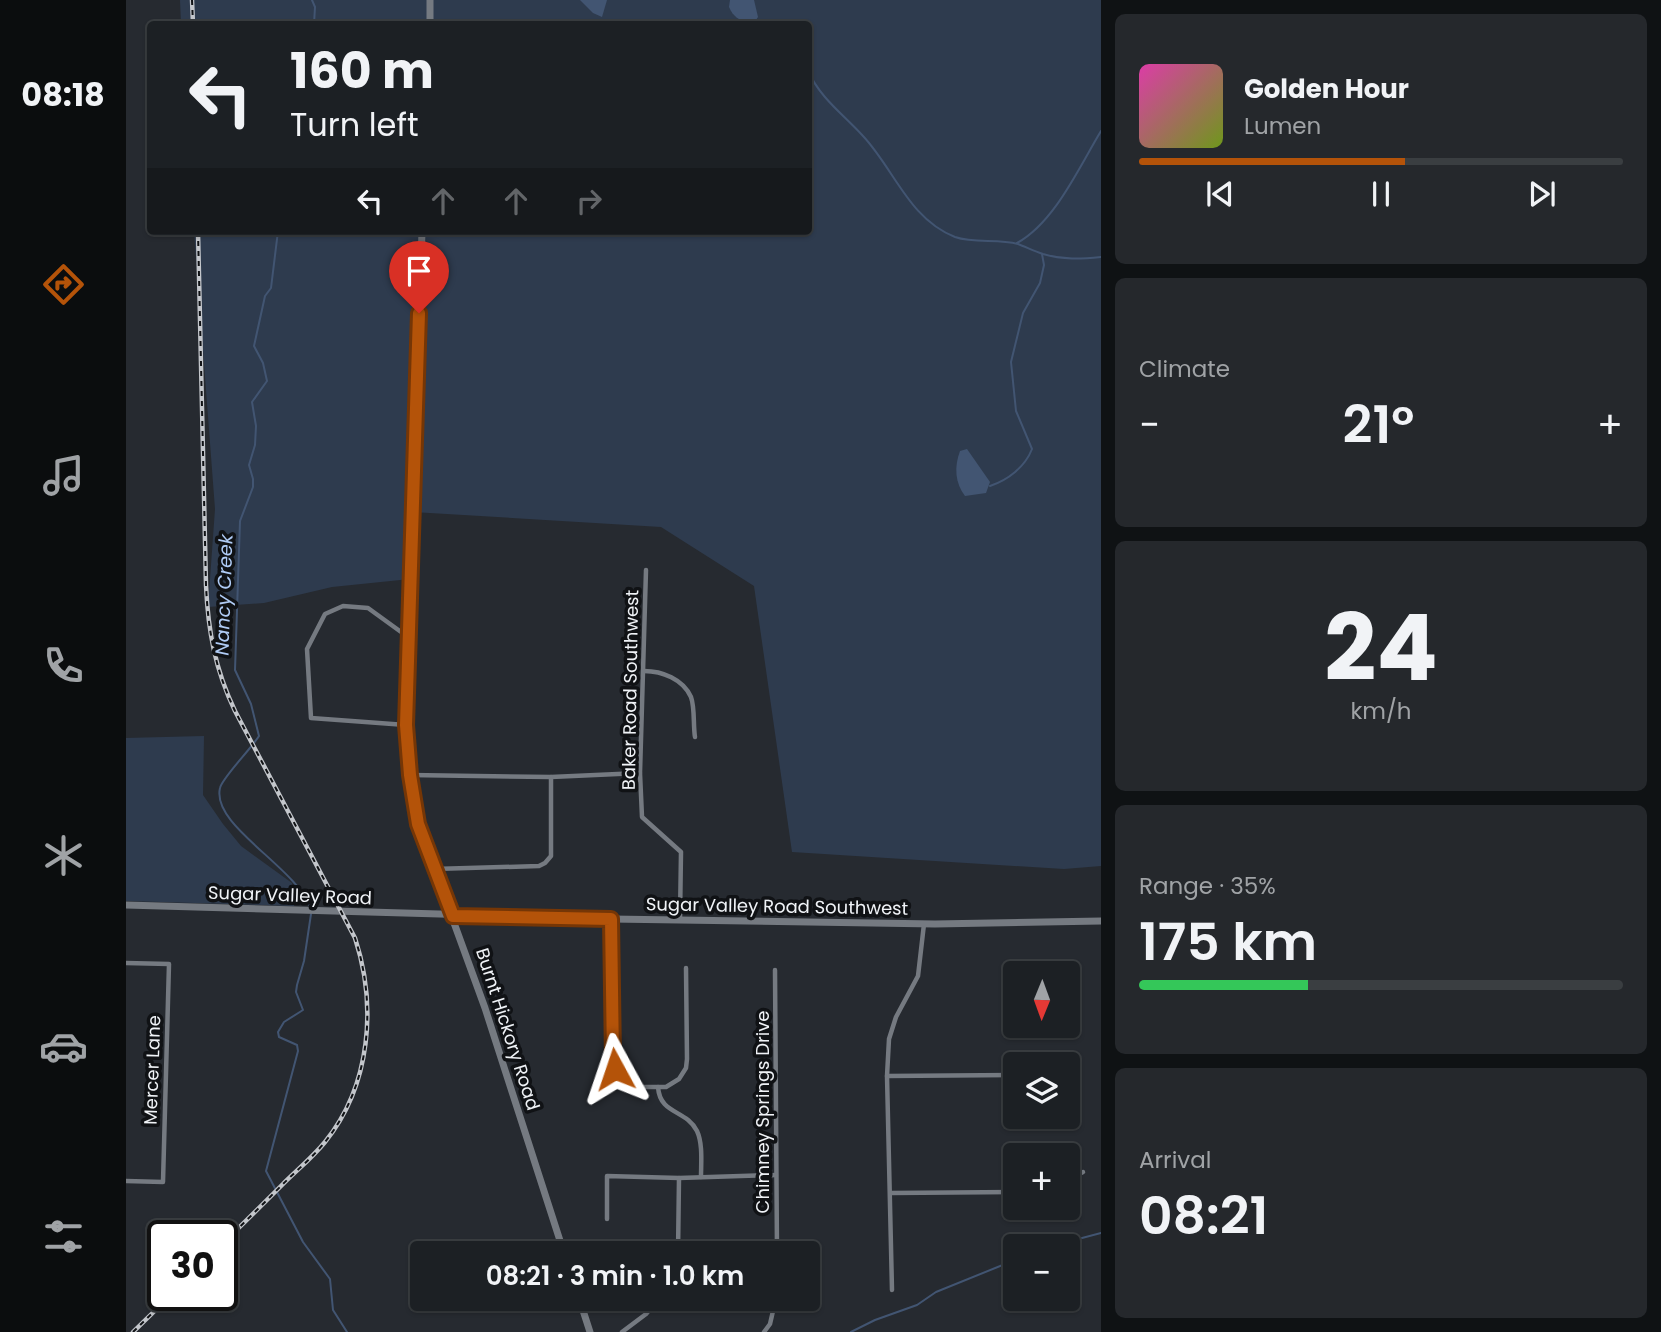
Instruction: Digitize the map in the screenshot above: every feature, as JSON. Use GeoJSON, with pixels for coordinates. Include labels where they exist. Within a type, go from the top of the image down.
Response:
{"type":"FeatureCollection","features":[{"type":"Feature","properties":{"kind":"main road"},"geometry":{"type":"LineString","coordinates":[[430,0],[430,21]]}},
{"type":"Feature","properties":{"kind":"main road","name":"Burnt Hickory Road"},"geometry":{"type":"LineString","coordinates":[[422,235],[406,725],[410,775],[418,824],[453,916],[560,1241]]}},
{"type":"Feature","properties":{"kind":"main road","name":"Sugar Valley Road"},"geometry":{"type":"LineString","coordinates":[[126,905],[453,916]]}},
{"type":"Feature","properties":{"kind":"main road","name":"Sugar Valley Road Southwest"},"geometry":{"type":"LineString","coordinates":[[453,916],[924,924],[1101,921]]}},
{"type":"Feature","properties":{"kind":"main road"},"geometry":{"type":"LineString","coordinates":[[583,1311],[590,1332]]}},
{"type":"Feature","properties":{"kind":"street","name":"Baker Road Southwest"},"geometry":{"type":"LineString","coordinates":[[646,570],[640,773],[642,817],[681,852],[680,919]]}},
{"type":"Feature","properties":{"kind":"street"},"geometry":{"type":"LineString","coordinates":[[406,725],[311,718],[307,649],[325,614],[343,606],[368,608],[408,637]]}},
{"type":"Feature","properties":{"kind":"street"},"geometry":{"type":"LineString","coordinates":[[644,671],[657,671],[677,680],[691,698],[695,737]]}},
{"type":"Feature","properties":{"kind":"street"},"geometry":{"type":"LineString","coordinates":[[410,775],[551,777],[640,773]]}},
{"type":"Feature","properties":{"kind":"street"},"geometry":{"type":"LineString","coordinates":[[434,869],[539,866],[545,863],[551,856],[551,777]]}},
{"type":"Feature","properties":{"kind":"street"},"geometry":{"type":"LineString","coordinates":[[611,919],[613,1059],[615,1069],[625,1084],[634,1087],[657,1087],[673,1083],[686,1068],[686,968]]}},
{"type":"Feature","properties":{"kind":"street"},"geometry":{"type":"LineString","coordinates":[[892,1290],[887,1076],[891,1027],[918,976],[924,924]]}},
{"type":"Feature","properties":{"kind":"street","name":"Mercer Lane"},"geometry":{"type":"LineString","coordinates":[[126,963],[169,964],[163,1182],[126,1181]]}},
{"type":"Feature","properties":{"kind":"street","name":"Chimney Springs Drive"},"geometry":{"type":"LineString","coordinates":[[775,970],[777,1241]]}},
{"type":"Feature","properties":{"kind":"street"},"geometry":{"type":"LineString","coordinates":[[887,1076],[1003,1075]]}},
{"type":"Feature","properties":{"kind":"street"},"geometry":{"type":"LineString","coordinates":[[657,1087],[658,1097],[664,1106],[687,1118],[696,1128],[700,1145],[701,1177]]}},
{"type":"Feature","properties":{"kind":"street"},"geometry":{"type":"LineString","coordinates":[[607,1219],[607,1176],[680,1178],[776,1175]]}},
{"type":"Feature","properties":{"kind":"street"},"geometry":{"type":"LineString","coordinates":[[678,1241],[680,1178]]}},
{"type":"Feature","properties":{"kind":"street"},"geometry":{"type":"LineString","coordinates":[[891,1193],[1003,1192]]}},
{"type":"Feature","properties":{"kind":"street"},"geometry":{"type":"LineString","coordinates":[[622,1332],[648,1311]]}},
{"type":"Feature","properties":{"kind":"street"},"geometry":{"type":"LineString","coordinates":[[764,1332],[770,1325],[773,1311]]}},
{"type":"Feature","properties":{"kind":"shaded area"},"geometry":{"type":"Polygon","coordinates":[[[180,0],[1101,0],[1101,866],[1064,869],[792,852],[754,586],[661,527],[413,512],[410,579],[332,587],[264,603],[208,607],[215,509],[194,235],[812,235],[812,21],[181,21],[180,0]]]}},
{"type":"Feature","properties":{"kind":"shaded area"},"geometry":{"type":"Polygon","coordinates":[[[580,0],[607,0],[602,17],[593,13],[580,0]]]}},
{"type":"Feature","properties":{"kind":"shaded area"},"geometry":{"type":"Polygon","coordinates":[[[730,0],[754,0],[758,17],[756,20],[744,21],[737,17],[729,7],[730,0]]]}},
{"type":"Feature","properties":{"kind":"shaded area"},"geometry":{"type":"Polygon","coordinates":[[[967,449],[990,482],[986,493],[965,496],[959,486],[956,475],[958,457],[960,451],[967,449]]]}},
{"type":"Feature","properties":{"kind":"shaded area"},"geometry":{"type":"Polygon","coordinates":[[[204,736],[203,795],[241,846],[292,883],[294,906],[126,901],[126,738],[204,736]]]}},
{"type":"Feature","properties":{"kind":"waterway","name":"Nancy Creek"},"geometry":{"type":"LineString","coordinates":[[312,0],[315,7],[314,21]]}},
{"type":"Feature","properties":{"kind":"waterway"},"geometry":{"type":"LineString","coordinates":[[812,79],[826,98],[874,149],[914,206],[939,229],[963,239],[1010,242],[1058,257],[1101,257]]}},
{"type":"Feature","properties":{"kind":"waterway"},"geometry":{"type":"LineString","coordinates":[[1017,243],[1031,234],[1054,208],[1101,131]]}},
{"type":"Feature","properties":{"kind":"waterway","name":"Nancy Creek"},"geometry":{"type":"LineString","coordinates":[[278,235],[271,288],[265,296],[254,346],[263,363],[267,381],[252,402],[256,426],[255,445],[249,465],[253,487],[240,521],[235,670],[251,704],[259,736],[220,788],[221,802],[228,817],[290,878],[303,893],[311,909]]}},
{"type":"Feature","properties":{"kind":"waterway"},"geometry":{"type":"LineString","coordinates":[[990,486],[1015,472],[1032,449],[1016,411],[1011,362],[1023,313],[1040,283],[1044,265],[1042,254]]}},
{"type":"Feature","properties":{"kind":"waterway","name":"Nancy Creek"},"geometry":{"type":"LineString","coordinates":[[311,914],[296,992],[303,1010],[284,1022],[278,1032],[279,1037],[297,1045],[298,1051],[266,1171],[303,1242],[330,1279],[333,1310],[347,1332]]}},
{"type":"Feature","properties":{"kind":"waterway"},"geometry":{"type":"LineString","coordinates":[[1080,1239],[1101,1233]]}},
{"type":"Feature","properties":{"kind":"waterway"},"geometry":{"type":"LineString","coordinates":[[851,1332],[917,1305],[936,1292],[1003,1265]]}},
{"type":"Feature","properties":{"kind":"railway"},"geometry":{"type":"LineString","coordinates":[[192,0],[193,21]]}},
{"type":"Feature","properties":{"kind":"railway"},"geometry":{"type":"LineString","coordinates":[[198,235],[206,585],[214,650],[222,680],[235,711],[355,938],[366,990],[366,1044],[361,1070],[340,1120],[315,1153],[238,1228]]}},
{"type":"Feature","properties":{"kind":"railway"},"geometry":{"type":"LineString","coordinates":[[133,1332],[155,1311]]}},
{"type":"Feature","properties":{"kind":"route"},"geometry":{"type":"LineString","coordinates":[[419,313],[406,725],[418,824],[453,916],[611,919],[615,1069]]}}]}
